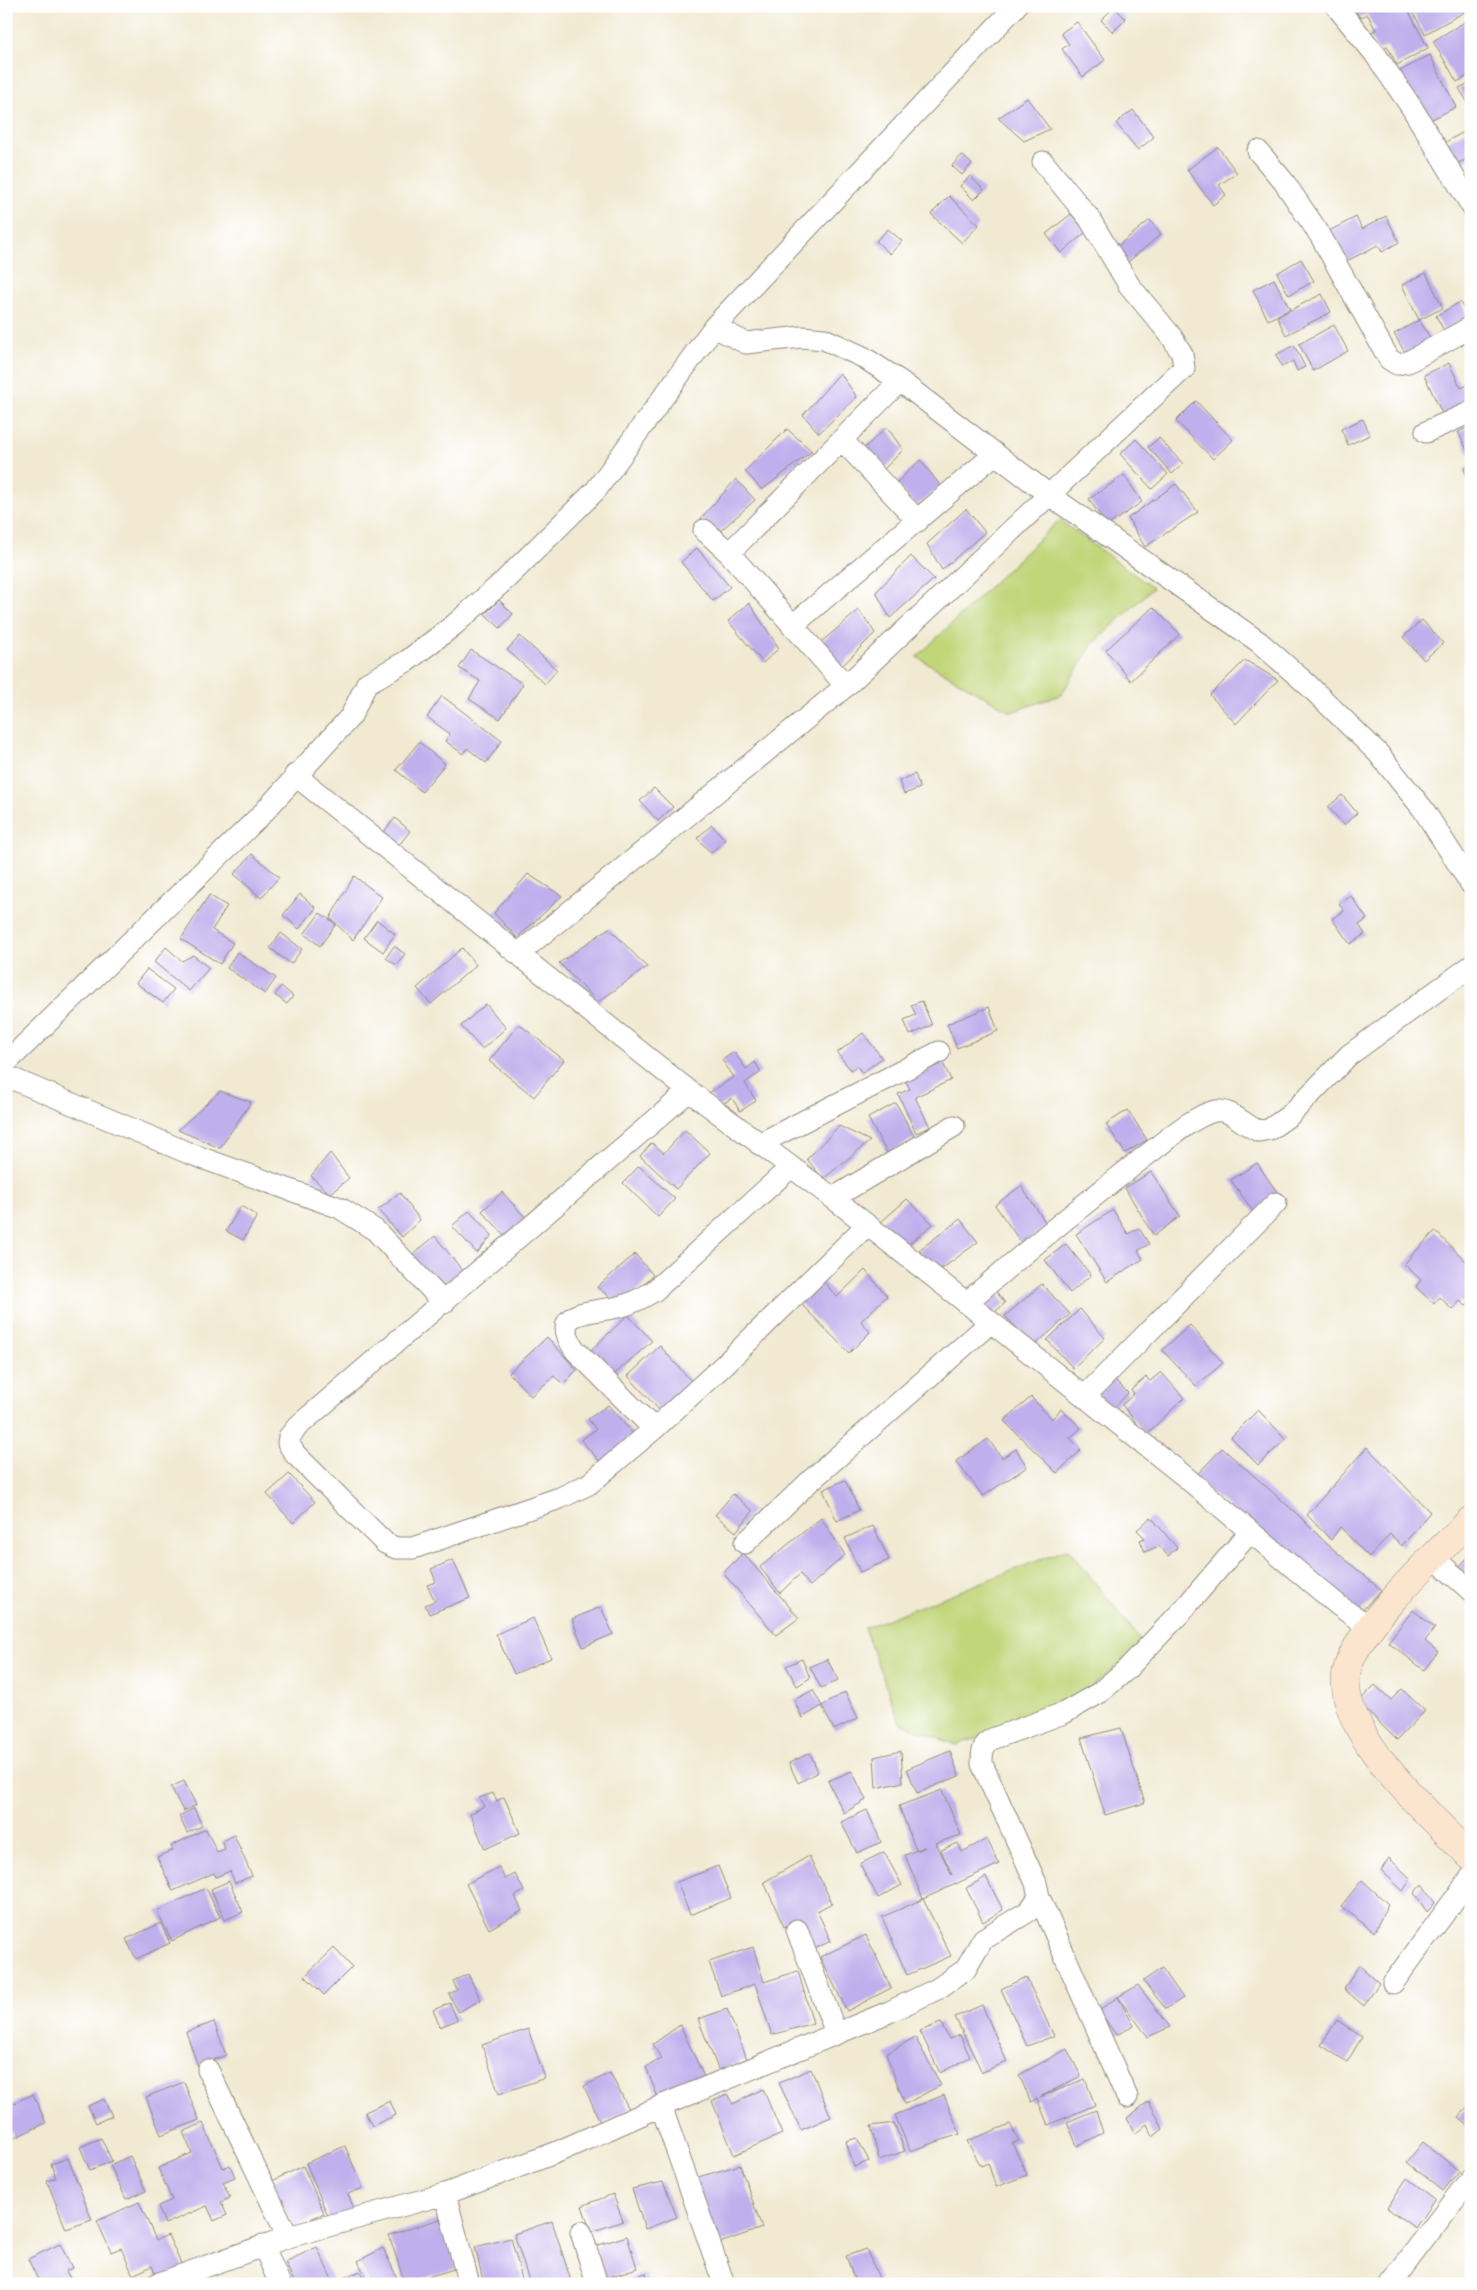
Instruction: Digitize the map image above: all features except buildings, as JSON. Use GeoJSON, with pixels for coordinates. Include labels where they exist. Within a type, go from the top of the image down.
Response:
{"type":"FeatureCollection","features":[{"type":"Feature","properties":{"kind":"street"},"geometry":{"type":"LineString","coordinates":[[6,1063],[256,821],[295,775],[351,716],[367,683],[407,661],[454,625],[506,579],[596,490],[714,327],[1016,6]]}},
{"type":"Feature","properties":{"kind":"street"},"geometry":{"type":"LineString","coordinates":[[1336,6],[1375,54],[1412,108],[1471,205]]}},
{"type":"Feature","properties":{"kind":"street"},"geometry":{"type":"LineString","coordinates":[[1258,152],[1284,182],[1320,235],[1389,359],[1397,364],[1408,362],[1471,327]]}},
{"type":"Feature","properties":{"kind":"street"},"geometry":{"type":"LineString","coordinates":[[518,954],[846,686],[1184,368],[1182,354],[1172,337],[1129,285],[1089,218],[1043,162]]}},
{"type":"Feature","properties":{"kind":"street"},"geometry":{"type":"LineString","coordinates":[[714,327],[746,343],[802,337],[824,339],[863,357],[900,382],[1048,494],[1259,642],[1308,685],[1384,760],[1423,809],[1471,884]]}},
{"type":"Feature","properties":{"kind":"street"},"geometry":{"type":"LineString","coordinates":[[729,553],[900,382]]}},
{"type":"Feature","properties":{"kind":"street"},"geometry":{"type":"LineString","coordinates":[[1426,432],[1471,412]]}},
{"type":"Feature","properties":{"kind":"street"},"geometry":{"type":"LineString","coordinates":[[842,440],[918,521]]}},
{"type":"Feature","properties":{"kind":"street"},"geometry":{"type":"LineString","coordinates":[[792,626],[995,454]]}},
{"type":"Feature","properties":{"kind":"street"},"geometry":{"type":"LineString","coordinates":[[704,530],[729,553],[846,686]]}},
{"type":"Feature","properties":{"kind":"street"},"geometry":{"type":"LineString","coordinates":[[295,775],[689,1091],[833,1198],[991,1322],[1183,1476],[1338,1606],[1370,1628]]}},
{"type":"Feature","properties":{"kind":"street"},"geometry":{"type":"LineString","coordinates":[[966,1303],[1113,1181],[1183,1128],[1212,1112],[1221,1111],[1229,1113],[1258,1131],[1270,1128],[1290,1115],[1349,1055],[1471,966]]}},
{"type":"Feature","properties":{"kind":"street"},"geometry":{"type":"LineString","coordinates":[[759,1144],[939,1052]]}},
{"type":"Feature","properties":{"kind":"street"},"geometry":{"type":"LineString","coordinates":[[6,1076],[191,1154],[340,1208],[376,1230],[444,1303]]}},
{"type":"Feature","properties":{"kind":"street"},"geometry":{"type":"LineString","coordinates":[[689,1091],[444,1303],[298,1426],[287,1441],[295,1454],[385,1543],[396,1548],[413,1548],[560,1498],[589,1484],[654,1429],[738,1351],[867,1225]]}},
{"type":"Feature","properties":{"kind":"street"},"geometry":{"type":"LineString","coordinates":[[833,1198],[954,1126]]}},
{"type":"Feature","properties":{"kind":"street"},"geometry":{"type":"LineString","coordinates":[[654,1429],[575,1350],[566,1338],[564,1330],[566,1325],[579,1314],[627,1305],[654,1291],[791,1167]]}},
{"type":"Feature","properties":{"kind":"street"},"geometry":{"type":"LineString","coordinates":[[1084,1398],[1276,1203]]}},
{"type":"Feature","properties":{"kind":"street"},"geometry":{"type":"LineString","coordinates":[[745,1543],[809,1482],[991,1322]]}},
{"type":"Feature","properties":{"kind":"street"},"geometry":{"type":"LineString","coordinates":[[1471,1520],[1433,1557],[1370,1628],[1354,1654],[1346,1674],[1346,1688],[1353,1712],[1364,1737],[1378,1756],[1471,1857]]}},
{"type":"Feature","properties":{"kind":"street"},"geometry":{"type":"LineString","coordinates":[[1127,2097],[1039,1897],[1036,1883],[982,1764],[982,1751],[984,1745],[992,1739],[1064,1714],[1100,1693],[1126,1670],[1182,1612],[1250,1532]]}},
{"type":"Feature","properties":{"kind":"street"},"geometry":{"type":"LineString","coordinates":[[1433,1557],[1471,1591]]}},
{"type":"Feature","properties":{"kind":"street"},"geometry":{"type":"LineString","coordinates":[[1393,1983],[1471,1877]]}},
{"type":"Feature","properties":{"kind":"street"},"geometry":{"type":"LineString","coordinates":[[157,2284],[288,2237],[445,2194],[555,2153],[661,2106],[889,2012],[952,1980],[964,1970],[983,1939],[1029,1911],[1039,1897]]}},
{"type":"Feature","properties":{"kind":"street"},"geometry":{"type":"LineString","coordinates":[[797,1930],[836,2033]]}},
{"type":"Feature","properties":{"kind":"street"},"geometry":{"type":"LineString","coordinates":[[208,2070],[288,2237]]}},
{"type":"Feature","properties":{"kind":"street"},"geometry":{"type":"LineString","coordinates":[[661,2106],[724,2284]]}},
{"type":"Feature","properties":{"kind":"street"},"geometry":{"type":"LineString","coordinates":[[1390,2284],[1471,2178]]}},
{"type":"Feature","properties":{"kind":"street"},"geometry":{"type":"LineString","coordinates":[[445,2194],[469,2284]]}},
{"type":"Feature","properties":{"kind":"street"},"geometry":{"type":"LineString","coordinates":[[581,2232],[597,2284]]}},
{"type":"Feature","properties":{"kind":"street"},"geometry":{"type":"LineString","coordinates":[[263,2245],[280,2284]]}},
{"type":"Feature","properties":{"kind":"green space"},"geometry":{"type":"Polygon","coordinates":[[[1059,520],[1153,588],[1092,645],[1061,695],[1011,712],[917,657],[1059,520]]]}},
{"type":"Feature","properties":{"kind":"green space"},"geometry":{"type":"Polygon","coordinates":[[[1068,1549],[1144,1644],[1090,1688],[1040,1718],[956,1745],[900,1723],[864,1628],[1068,1549]]]}}]}
